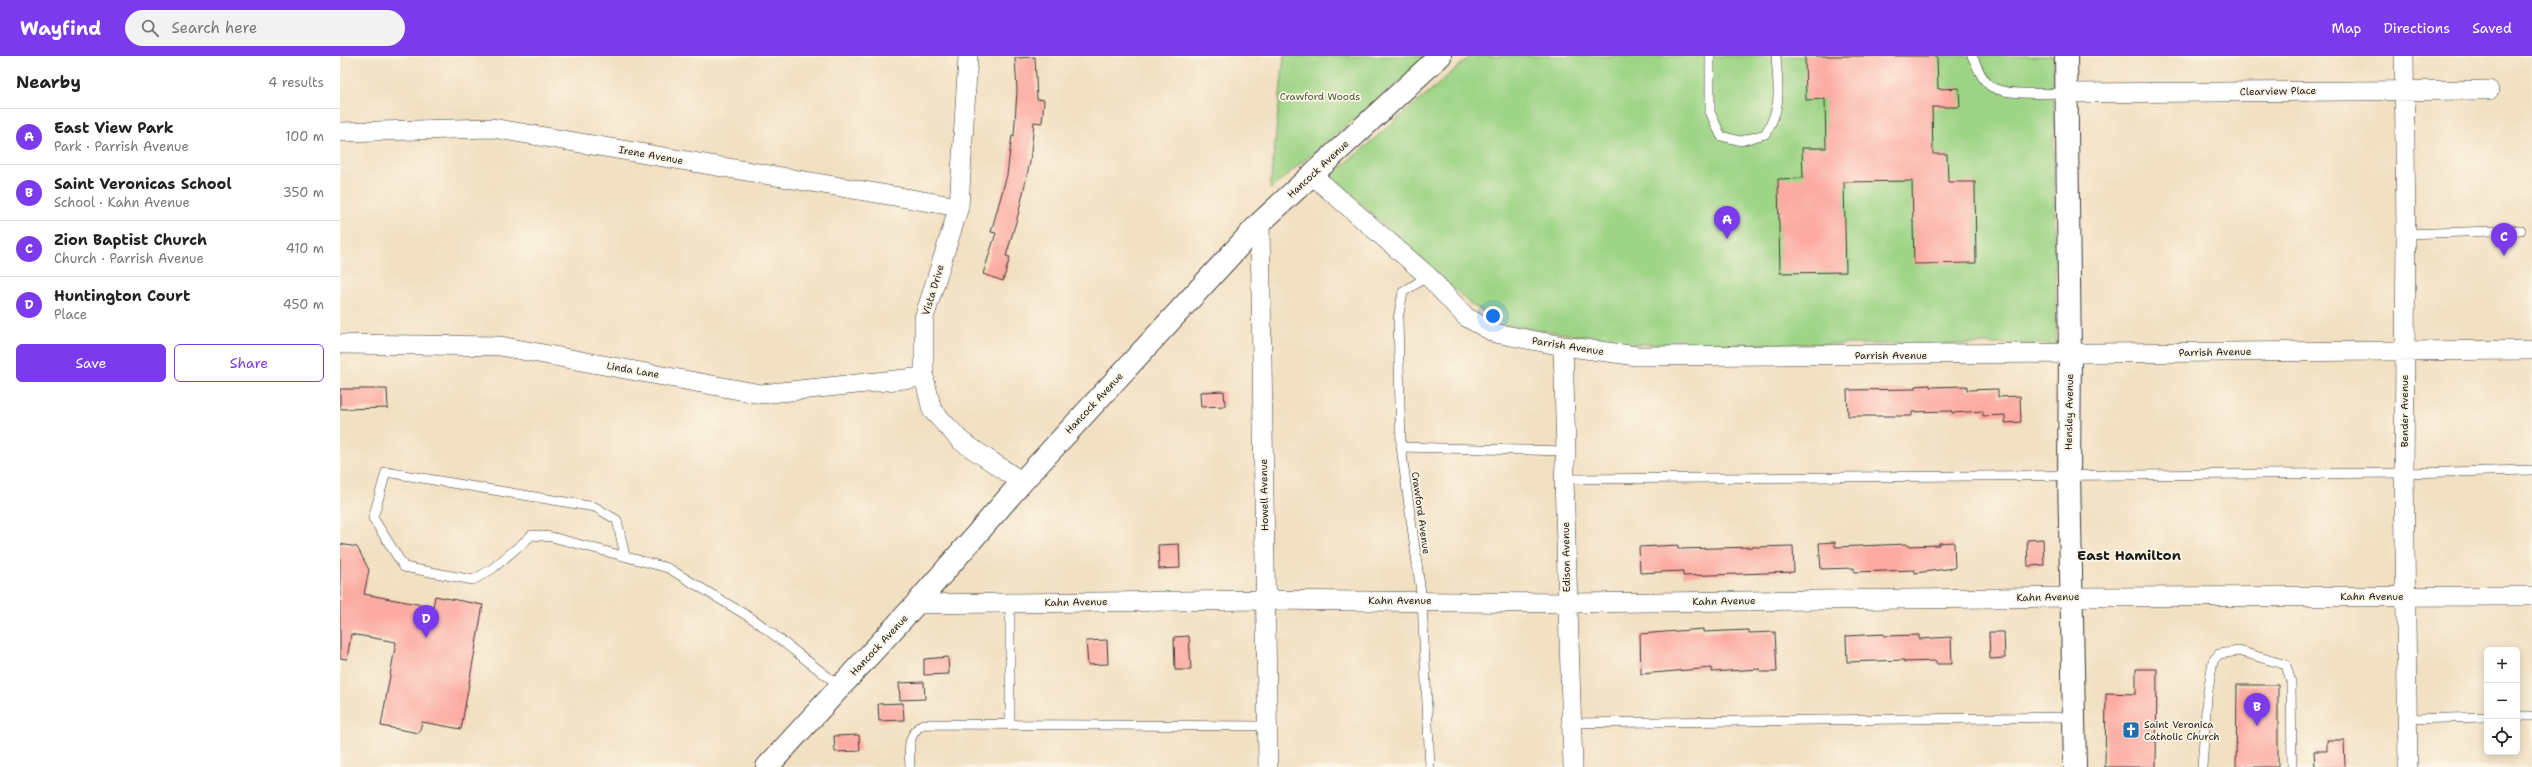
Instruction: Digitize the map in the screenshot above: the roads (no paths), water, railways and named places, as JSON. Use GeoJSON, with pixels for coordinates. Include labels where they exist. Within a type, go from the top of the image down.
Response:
{"type":"FeatureCollection","features":[{"type":"Feature","properties":{"kind":"street","name":"Vista Drive"},"geometry":{"type":"LineString","coordinates":[[968,56],[959,207],[924,318],[924,377],[932,410],[961,441],[1022,482]]}},
{"type":"Feature","properties":{"kind":"street","name":"Hancock Avenue"},"geometry":{"type":"LineString","coordinates":[[767,767],[916,604],[1022,482],[1260,223],[1440,56]]}},
{"type":"Feature","properties":{"kind":"street","name":"Hensley Avenue"},"geometry":{"type":"LineString","coordinates":[[2066,56],[2070,354],[2069,474],[2073,597],[2075,767]]}},
{"type":"Feature","properties":{"kind":"street","name":"Bender Avenue"},"geometry":{"type":"LineString","coordinates":[[2404,56],[2403,90],[2406,234],[2404,473],[2407,596],[2408,767]]}},
{"type":"Feature","properties":{"kind":"street","name":"Clearview Place"},"geometry":{"type":"LineString","coordinates":[[2067,93],[2489,90]]}},
{"type":"Feature","properties":{"kind":"street","name":"Irene Avenue"},"geometry":{"type":"LineString","coordinates":[[340,132],[492,128],[959,207]]}},
{"type":"Feature","properties":{"kind":"street","name":"Parrish Avenue"},"geometry":{"type":"LineString","coordinates":[[1312,175],[1428,276],[1466,317],[1496,333],[1563,346],[1637,356],[2070,354],[2404,349],[2532,350]]}},
{"type":"Feature","properties":{"kind":"street","name":"Howell Avenue"},"geometry":{"type":"LineString","coordinates":[[1260,223],[1268,767]]}},
{"type":"Feature","properties":{"kind":"street","name":"Linda Lane"},"geometry":{"type":"LineString","coordinates":[[340,344],[500,346],[761,394],[924,377]]}},
{"type":"Feature","properties":{"kind":"street","name":"Edison Avenue"},"geometry":{"type":"LineString","coordinates":[[1563,346],[1566,451],[1564,479],[1573,767]]}},
{"type":"Feature","properties":{"kind":"street","name":"Kahn Avenue"},"geometry":{"type":"LineString","coordinates":[[916,604],[1266,600],[1422,600],[1567,603],[2073,597],[2532,596]]}},
{"type":"Feature","properties":{"kind":"lane"},"geometry":{"type":"LineString","coordinates":[[1710,56],[1710,112],[1722,136],[1741,141],[1765,134],[1775,118],[1778,100],[1776,56]]}},
{"type":"Feature","properties":{"kind":"lane"},"geometry":{"type":"LineString","coordinates":[[1972,56],[1980,74],[1992,87],[2005,91],[2067,93]]}},
{"type":"Feature","properties":{"kind":"lane"},"geometry":{"type":"LineString","coordinates":[[2406,234],[2521,230]]}},
{"type":"Feature","properties":{"kind":"lane","name":"Crawford Avenue"},"geometry":{"type":"LineString","coordinates":[[1428,276],[1402,292],[1398,319],[1401,447],[1422,600],[1430,767]]}},
{"type":"Feature","properties":{"kind":"lane"},"geometry":{"type":"LineString","coordinates":[[1401,447],[1566,451]]}},
{"type":"Feature","properties":{"kind":"lane"},"geometry":{"type":"LineString","coordinates":[[1564,479],[2069,474],[2404,473],[2532,470]]}},
{"type":"Feature","properties":{"kind":"lane"},"geometry":{"type":"LineString","coordinates":[[625,556],[617,520],[595,507],[386,472],[373,518],[404,567],[473,580],[492,569],[532,535],[552,537],[668,568],[756,621],[841,687]]}},
{"type":"Feature","properties":{"kind":"lane"},"geometry":{"type":"LineString","coordinates":[[1010,603],[1010,724]]}},
{"type":"Feature","properties":{"kind":"lane"},"geometry":{"type":"LineString","coordinates":[[2202,767],[2207,697],[2213,661],[2219,654],[2239,651],[2286,665],[2290,682],[2292,767]]}},
{"type":"Feature","properties":{"kind":"lane"},"geometry":{"type":"LineString","coordinates":[[2520,716],[2532,716]]}},
{"type":"Feature","properties":{"kind":"lane"},"geometry":{"type":"LineString","coordinates":[[1572,723],[2075,717]]}},
{"type":"Feature","properties":{"kind":"lane"},"geometry":{"type":"LineString","coordinates":[[2407,719],[2484,717]]}},
{"type":"Feature","properties":{"kind":"lane"},"geometry":{"type":"LineString","coordinates":[[910,767],[909,745],[914,730],[924,724],[1267,726]]}},
{"type":"Feature","properties":{"kind":"place","name":"East View Park"},"geometry":{"type":"Point","coordinates":[1727,239]}},
{"type":"Feature","properties":{"kind":"place","name":"Zion Baptist Church"},"geometry":{"type":"Point","coordinates":[2504,256]}},
{"type":"Feature","properties":{"kind":"place","name":"Huntington Court"},"geometry":{"type":"Point","coordinates":[426,638]}},
{"type":"Feature","properties":{"kind":"place","name":"Saint Veronicas School"},"geometry":{"type":"Point","coordinates":[2257,726]}},
{"type":"Feature","properties":{"kind":"place","name":"Saint Veronica Catholic Church"},"geometry":{"type":"Point","coordinates":[2131,730]}},
{"type":"Feature","properties":{"kind":"district","name":"East Hamilton"},"geometry":{"type":"Point","coordinates":[2129,555]}},
{"type":"Feature","properties":{"kind":"park label","name":"Crawford Woods"},"geometry":{"type":"Point","coordinates":[1320,96]}}]}
